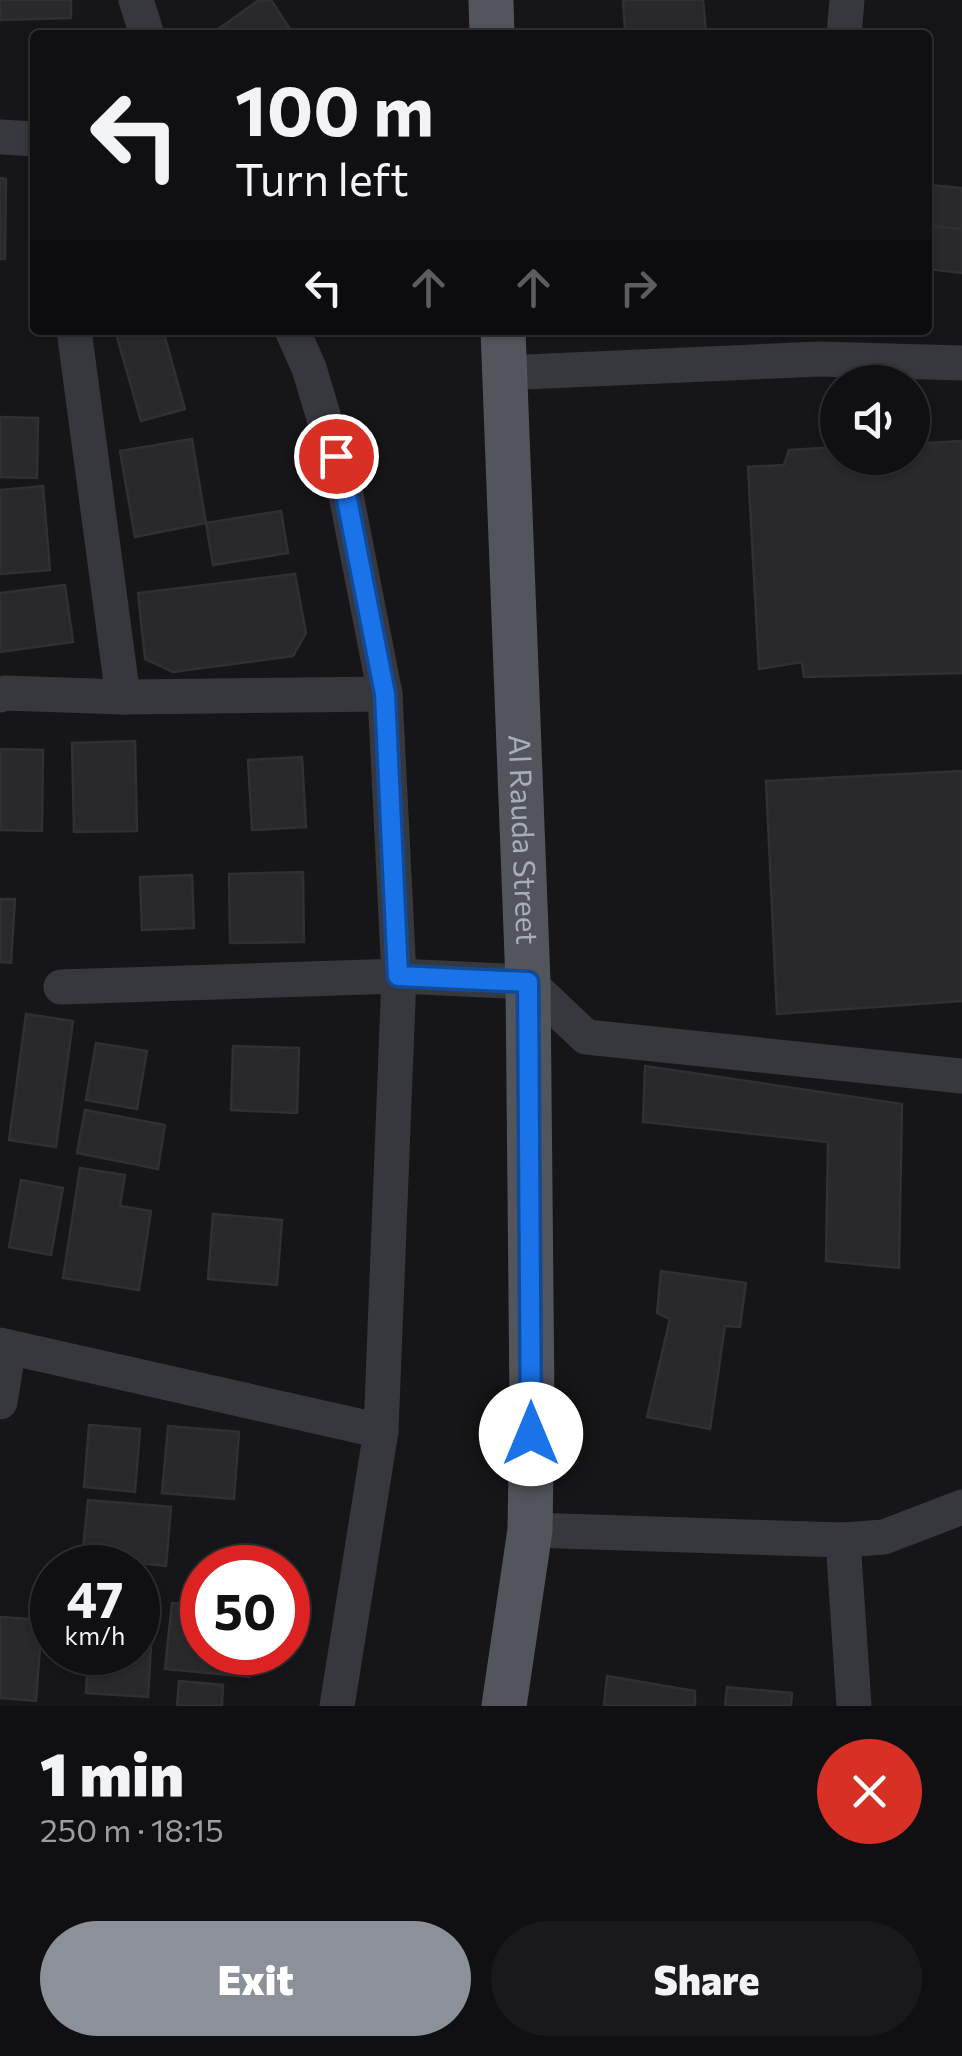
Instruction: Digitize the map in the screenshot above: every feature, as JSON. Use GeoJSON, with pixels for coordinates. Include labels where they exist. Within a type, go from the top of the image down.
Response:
{"type":"FeatureCollection","features":[{"type":"Feature","properties":{"kind":"main road"},"geometry":{"type":"LineString","coordinates":[[491,0],[492,30]]}},
{"type":"Feature","properties":{"kind":"main road","name":"Al Rauda Street"},"geometry":{"type":"LineString","coordinates":[[504,351],[528,982],[530,1530],[504,1706]]}},
{"type":"Feature","properties":{"kind":"street"},"geometry":{"type":"LineString","coordinates":[[136,0],[145,30]]}},
{"type":"Feature","properties":{"kind":"street"},"geometry":{"type":"LineString","coordinates":[[844,30],[847,0]]}},
{"type":"Feature","properties":{"kind":"street"},"geometry":{"type":"LineString","coordinates":[[0,137],[30,139]]}},
{"type":"Feature","properties":{"kind":"street"},"geometry":{"type":"LineString","coordinates":[[75,335],[123,697]]}},
{"type":"Feature","properties":{"kind":"street"},"geometry":{"type":"LineString","coordinates":[[294,335],[344,484],[385,694],[398,976],[381,1432],[337,1706]]}},
{"type":"Feature","properties":{"kind":"street"},"geometry":{"type":"LineString","coordinates":[[504,351],[820,344],[962,364]]}},
{"type":"Feature","properties":{"kind":"street"},"geometry":{"type":"LineString","coordinates":[[0,695],[385,694]]}},
{"type":"Feature","properties":{"kind":"street"},"geometry":{"type":"LineString","coordinates":[[60,987],[398,976],[528,982],[586,1038],[962,1076]]}},
{"type":"Feature","properties":{"kind":"street"},"geometry":{"type":"LineString","coordinates":[[0,1402],[4,1346],[381,1432]]}},
{"type":"Feature","properties":{"kind":"street"},"geometry":{"type":"LineString","coordinates":[[530,1530],[843,1540],[884,1537],[962,1506]]}},
{"type":"Feature","properties":{"kind":"street"},"geometry":{"type":"LineString","coordinates":[[843,1540],[854,1706]]}},
{"type":"Feature","properties":{"kind":"building"},"geometry":{"type":"Polygon","coordinates":[[[0,0],[71,0],[71,18],[0,20],[0,0]]]}},
{"type":"Feature","properties":{"kind":"building"},"geometry":{"type":"Polygon","coordinates":[[[259,0],[271,0],[291,30],[217,30],[259,0]]]}},
{"type":"Feature","properties":{"kind":"building"},"geometry":{"type":"Polygon","coordinates":[[[623,0],[703,0],[706,30],[625,30],[623,0]]]}},
{"type":"Feature","properties":{"kind":"building"},"geometry":{"type":"Polygon","coordinates":[[[0,178],[6,179],[5,259],[0,259],[0,178]]]}},
{"type":"Feature","properties":{"kind":"building"},"geometry":{"type":"Polygon","coordinates":[[[932,185],[962,188],[962,229],[932,226],[932,185]]]}},
{"type":"Feature","properties":{"kind":"building"},"geometry":{"type":"Polygon","coordinates":[[[932,226],[962,229],[962,273],[932,269],[932,226]]]}},
{"type":"Feature","properties":{"kind":"building"},"geometry":{"type":"Polygon","coordinates":[[[116,335],[164,335],[185,409],[141,421],[116,335]]]}},
{"type":"Feature","properties":{"kind":"building"},"geometry":{"type":"Polygon","coordinates":[[[0,417],[38,418],[37,478],[0,477],[0,417]]]}},
{"type":"Feature","properties":{"kind":"building"},"geometry":{"type":"Polygon","coordinates":[[[192,439],[206,523],[135,537],[120,451],[192,439]]]}},
{"type":"Feature","properties":{"kind":"building"},"geometry":{"type":"Polygon","coordinates":[[[962,441],[962,673],[804,677],[802,662],[759,669],[748,467],[784,465],[789,450],[820,448],[820,475],[930,475],[930,443],[962,441]]]}},
{"type":"Feature","properties":{"kind":"building"},"geometry":{"type":"Polygon","coordinates":[[[43,486],[50,570],[0,574],[0,490],[43,486]]]}},
{"type":"Feature","properties":{"kind":"building"},"geometry":{"type":"Polygon","coordinates":[[[281,511],[288,553],[213,565],[206,523],[281,511]]]}},
{"type":"Feature","properties":{"kind":"building"},"geometry":{"type":"Polygon","coordinates":[[[295,574],[306,633],[293,656],[173,672],[145,659],[138,593],[295,574]]]}},
{"type":"Feature","properties":{"kind":"building"},"geometry":{"type":"Polygon","coordinates":[[[65,585],[73,642],[0,652],[0,593],[65,585]]]}},
{"type":"Feature","properties":{"kind":"building"},"geometry":{"type":"Polygon","coordinates":[[[135,741],[137,831],[74,832],[72,743],[135,741]]]}},
{"type":"Feature","properties":{"kind":"building"},"geometry":{"type":"Polygon","coordinates":[[[0,749],[43,750],[42,831],[0,830],[0,749]]]}},
{"type":"Feature","properties":{"kind":"building"},"geometry":{"type":"Polygon","coordinates":[[[302,757],[306,827],[252,830],[248,760],[302,757]]]}},
{"type":"Feature","properties":{"kind":"building"},"geometry":{"type":"Polygon","coordinates":[[[962,771],[962,1001],[777,1014],[766,781],[962,771]]]}},
{"type":"Feature","properties":{"kind":"building"},"geometry":{"type":"Polygon","coordinates":[[[303,872],[304,942],[230,943],[229,874],[303,872]]]}},
{"type":"Feature","properties":{"kind":"building"},"geometry":{"type":"Polygon","coordinates":[[[192,875],[194,928],[142,930],[140,877],[192,875]]]}},
{"type":"Feature","properties":{"kind":"building"},"geometry":{"type":"Polygon","coordinates":[[[0,899],[15,899],[11,963],[0,962],[0,899]]]}},
{"type":"Feature","properties":{"kind":"building"},"geometry":{"type":"Polygon","coordinates":[[[26,1014],[73,1021],[56,1147],[9,1140],[26,1014]]]}},
{"type":"Feature","properties":{"kind":"building"},"geometry":{"type":"Polygon","coordinates":[[[96,1043],[147,1051],[137,1109],[86,1100],[96,1043]]]}},
{"type":"Feature","properties":{"kind":"building"},"geometry":{"type":"Polygon","coordinates":[[[233,1046],[299,1048],[297,1113],[231,1110],[233,1046]]]}},
{"type":"Feature","properties":{"kind":"building"},"geometry":{"type":"Polygon","coordinates":[[[645,1066],[902,1104],[899,1268],[826,1261],[828,1142],[643,1122],[645,1066]]]}},
{"type":"Feature","properties":{"kind":"building"},"geometry":{"type":"Polygon","coordinates":[[[85,1110],[165,1125],[158,1169],[77,1153],[85,1110]]]}},
{"type":"Feature","properties":{"kind":"building"},"geometry":{"type":"Polygon","coordinates":[[[80,1168],[125,1175],[120,1206],[151,1211],[139,1290],[63,1278],[80,1168]]]}},
{"type":"Feature","properties":{"kind":"building"},"geometry":{"type":"Polygon","coordinates":[[[21,1180],[63,1188],[51,1255],[9,1247],[21,1180]]]}},
{"type":"Feature","properties":{"kind":"building"},"geometry":{"type":"Polygon","coordinates":[[[213,1214],[282,1220],[277,1285],[208,1279],[213,1214]]]}},
{"type":"Feature","properties":{"kind":"building"},"geometry":{"type":"Polygon","coordinates":[[[661,1271],[746,1283],[740,1327],[725,1326],[710,1429],[647,1417],[670,1319],[657,1313],[661,1271]]]}},
{"type":"Feature","properties":{"kind":"building"},"geometry":{"type":"Polygon","coordinates":[[[89,1425],[140,1429],[135,1492],[84,1487],[89,1425]]]}},
{"type":"Feature","properties":{"kind":"building"},"geometry":{"type":"Polygon","coordinates":[[[168,1426],[239,1432],[234,1499],[162,1493],[168,1426]]]}},
{"type":"Feature","properties":{"kind":"building"},"geometry":{"type":"Polygon","coordinates":[[[88,1500],[171,1507],[166,1566],[160,1565],[160,1545],[83,1545],[88,1500]]]}},
{"type":"Feature","properties":{"kind":"building"},"geometry":{"type":"Polygon","coordinates":[[[172,1603],[180,1604],[180,1670],[165,1669],[172,1603]]]}},
{"type":"Feature","properties":{"kind":"building"},"geometry":{"type":"Polygon","coordinates":[[[0,1617],[30,1619],[30,1675],[38,1675],[36,1701],[0,1698],[0,1617]]]}},
{"type":"Feature","properties":{"kind":"building"},"geometry":{"type":"Polygon","coordinates":[[[87,1675],[149,1675],[148,1697],[86,1693],[87,1675]]]}},
{"type":"Feature","properties":{"kind":"building"},"geometry":{"type":"Polygon","coordinates":[[[607,1676],[695,1691],[695,1706],[604,1706],[607,1676]]]}},
{"type":"Feature","properties":{"kind":"building"},"geometry":{"type":"Polygon","coordinates":[[[179,1681],[223,1685],[222,1706],[177,1706],[179,1681]]]}},
{"type":"Feature","properties":{"kind":"building"},"geometry":{"type":"Polygon","coordinates":[[[727,1687],[792,1693],[791,1706],[725,1706],[727,1687]]]}},
{"type":"Feature","properties":{"kind":"route"},"geometry":{"type":"LineString","coordinates":[[336,456],[385,694],[398,976],[528,982],[531,1434]]}}]}
